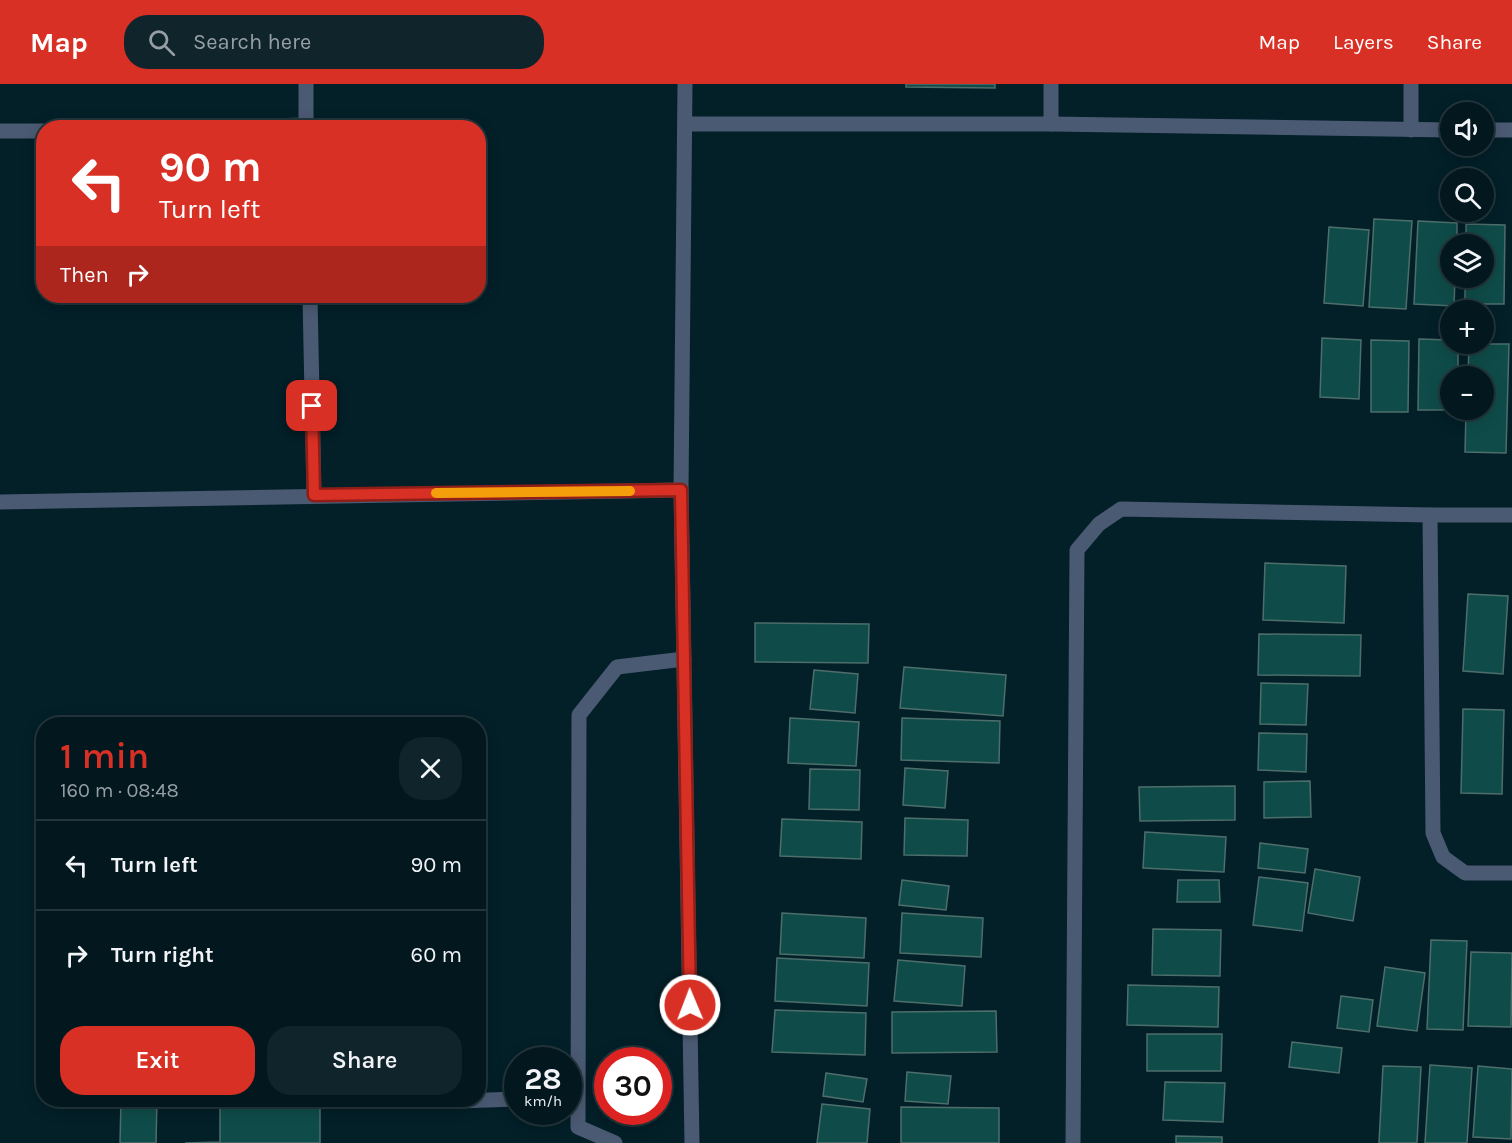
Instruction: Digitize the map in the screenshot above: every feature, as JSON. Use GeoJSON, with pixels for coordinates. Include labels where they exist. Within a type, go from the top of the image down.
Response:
{"type":"FeatureCollection","features":[{"type":"Feature","properties":{"kind":"street"},"geometry":{"type":"LineString","coordinates":[[306,84],[306,120]]}},
{"type":"Feature","properties":{"kind":"street"},"geometry":{"type":"LineString","coordinates":[[685,84],[681,490],[692,1143]]}},
{"type":"Feature","properties":{"kind":"street"},"geometry":{"type":"LineString","coordinates":[[1051,84],[1051,124]]}},
{"type":"Feature","properties":{"kind":"street"},"geometry":{"type":"LineString","coordinates":[[1411,84],[1411,130]]}},
{"type":"Feature","properties":{"kind":"street"},"geometry":{"type":"LineString","coordinates":[[685,124],[1051,124],[1440,130]]}},
{"type":"Feature","properties":{"kind":"street"},"geometry":{"type":"LineString","coordinates":[[1494,130],[1512,130]]}},
{"type":"Feature","properties":{"kind":"street"},"geometry":{"type":"LineString","coordinates":[[0,131],[36,131]]}},
{"type":"Feature","properties":{"kind":"street"},"geometry":{"type":"LineString","coordinates":[[310,303],[314,495]]}},
{"type":"Feature","properties":{"kind":"street"},"geometry":{"type":"LineString","coordinates":[[0,502],[681,490]]}},
{"type":"Feature","properties":{"kind":"street"},"geometry":{"type":"LineString","coordinates":[[1073,1143],[1077,550],[1099,524],[1121,509],[1512,515]]}},
{"type":"Feature","properties":{"kind":"street"},"geometry":{"type":"LineString","coordinates":[[1430,515],[1432,833],[1443,857],[1466,873],[1512,873]]}},
{"type":"Feature","properties":{"kind":"street"},"geometry":{"type":"LineString","coordinates":[[574,1047],[579,715],[617,667],[684,659]]}},
{"type":"Feature","properties":{"kind":"street"},"geometry":{"type":"LineString","coordinates":[[486,1100],[504,1099]]}},
{"type":"Feature","properties":{"kind":"street"},"geometry":{"type":"LineString","coordinates":[[578,1125],[615,1143]]}},
{"type":"Feature","properties":{"kind":"building"},"geometry":{"type":"Polygon","coordinates":[[[906,84],[995,84],[995,88],[906,87],[906,84]]]}},
{"type":"Feature","properties":{"kind":"building"},"geometry":{"type":"Polygon","coordinates":[[[1374,219],[1412,221],[1406,309],[1369,307],[1374,219]]]}},
{"type":"Feature","properties":{"kind":"building"},"geometry":{"type":"Polygon","coordinates":[[[1418,221],[1457,223],[1457,234],[1440,234],[1440,288],[1455,288],[1454,300],[1440,300],[1440,305],[1414,304],[1418,221]]]}},
{"type":"Feature","properties":{"kind":"building"},"geometry":{"type":"Polygon","coordinates":[[[1466,224],[1505,225],[1504,304],[1494,304],[1494,300],[1465,300],[1465,288],[1494,288],[1494,234],[1466,234],[1466,224]]]}},
{"type":"Feature","properties":{"kind":"building"},"geometry":{"type":"Polygon","coordinates":[[[1329,227],[1369,230],[1363,306],[1324,303],[1329,227]]]}},
{"type":"Feature","properties":{"kind":"building"},"geometry":{"type":"Polygon","coordinates":[[[1322,338],[1361,340],[1359,399],[1320,397],[1322,338]]]}},
{"type":"Feature","properties":{"kind":"building"},"geometry":{"type":"Polygon","coordinates":[[[1419,339],[1440,340],[1440,354],[1458,354],[1458,366],[1440,366],[1440,410],[1418,410],[1419,339]]]}},
{"type":"Feature","properties":{"kind":"building"},"geometry":{"type":"Polygon","coordinates":[[[1371,340],[1409,341],[1408,412],[1371,412],[1371,340]]]}},
{"type":"Feature","properties":{"kind":"building"},"geometry":{"type":"Polygon","coordinates":[[[1494,344],[1509,344],[1506,453],[1465,452],[1466,420],[1494,420],[1494,366],[1468,366],[1469,354],[1494,354],[1494,344]]]}},
{"type":"Feature","properties":{"kind":"building"},"geometry":{"type":"Polygon","coordinates":[[[1265,563],[1346,566],[1344,623],[1263,620],[1265,563]]]}},
{"type":"Feature","properties":{"kind":"building"},"geometry":{"type":"Polygon","coordinates":[[[1468,594],[1508,596],[1503,674],[1463,671],[1468,594]]]}},
{"type":"Feature","properties":{"kind":"building"},"geometry":{"type":"Polygon","coordinates":[[[755,623],[869,624],[868,663],[755,662],[755,623]]]}},
{"type":"Feature","properties":{"kind":"building"},"geometry":{"type":"Polygon","coordinates":[[[1259,634],[1361,635],[1360,676],[1258,675],[1259,634]]]}},
{"type":"Feature","properties":{"kind":"building"},"geometry":{"type":"Polygon","coordinates":[[[904,667],[1006,675],[1003,716],[900,708],[904,667]]]}},
{"type":"Feature","properties":{"kind":"building"},"geometry":{"type":"Polygon","coordinates":[[[814,670],[858,674],[855,713],[810,709],[814,670]]]}},
{"type":"Feature","properties":{"kind":"building"},"geometry":{"type":"Polygon","coordinates":[[[1261,683],[1308,684],[1306,725],[1260,724],[1261,683]]]}},
{"type":"Feature","properties":{"kind":"building"},"geometry":{"type":"Polygon","coordinates":[[[1463,709],[1504,710],[1502,794],[1461,793],[1463,709]]]}},
{"type":"Feature","properties":{"kind":"building"},"geometry":{"type":"Polygon","coordinates":[[[790,718],[859,722],[856,766],[788,763],[790,718]]]}},
{"type":"Feature","properties":{"kind":"building"},"geometry":{"type":"Polygon","coordinates":[[[902,718],[1000,721],[999,763],[901,760],[902,718]]]}},
{"type":"Feature","properties":{"kind":"building"},"geometry":{"type":"Polygon","coordinates":[[[1259,733],[1307,734],[1306,772],[1258,770],[1259,733]]]}},
{"type":"Feature","properties":{"kind":"building"},"geometry":{"type":"Polygon","coordinates":[[[905,768],[948,771],[945,808],[903,805],[905,768]]]}},
{"type":"Feature","properties":{"kind":"building"},"geometry":{"type":"Polygon","coordinates":[[[810,769],[860,770],[859,810],[809,809],[810,769]]]}},
{"type":"Feature","properties":{"kind":"building"},"geometry":{"type":"Polygon","coordinates":[[[1310,781],[1311,817],[1264,818],[1264,782],[1310,781]]]}},
{"type":"Feature","properties":{"kind":"building"},"geometry":{"type":"Polygon","coordinates":[[[1235,786],[1235,820],[1140,821],[1139,787],[1235,786]]]}},
{"type":"Feature","properties":{"kind":"building"},"geometry":{"type":"Polygon","coordinates":[[[905,818],[968,820],[967,856],[904,855],[905,818]]]}},
{"type":"Feature","properties":{"kind":"building"},"geometry":{"type":"Polygon","coordinates":[[[782,819],[862,822],[861,859],[780,856],[782,819]]]}},
{"type":"Feature","properties":{"kind":"building"},"geometry":{"type":"Polygon","coordinates":[[[1145,832],[1226,837],[1224,872],[1143,868],[1145,832]]]}},
{"type":"Feature","properties":{"kind":"building"},"geometry":{"type":"Polygon","coordinates":[[[1260,843],[1308,849],[1305,873],[1258,868],[1260,843]]]}},
{"type":"Feature","properties":{"kind":"building"},"geometry":{"type":"Polygon","coordinates":[[[1315,869],[1360,877],[1353,921],[1308,913],[1315,869]]]}},
{"type":"Feature","properties":{"kind":"building"},"geometry":{"type":"Polygon","coordinates":[[[1259,877],[1308,883],[1302,931],[1253,925],[1259,877]]]}},
{"type":"Feature","properties":{"kind":"building"},"geometry":{"type":"Polygon","coordinates":[[[902,880],[949,886],[946,910],[899,905],[902,880]]]}},
{"type":"Feature","properties":{"kind":"building"},"geometry":{"type":"Polygon","coordinates":[[[1178,880],[1219,880],[1220,902],[1177,902],[1178,880]]]}},
{"type":"Feature","properties":{"kind":"building"},"geometry":{"type":"Polygon","coordinates":[[[782,913],[866,918],[864,958],[780,954],[782,913]]]}},
{"type":"Feature","properties":{"kind":"building"},"geometry":{"type":"Polygon","coordinates":[[[902,913],[983,918],[981,957],[900,953],[902,913]]]}},
{"type":"Feature","properties":{"kind":"building"},"geometry":{"type":"Polygon","coordinates":[[[1153,929],[1221,930],[1220,976],[1152,975],[1153,929]]]}},
{"type":"Feature","properties":{"kind":"building"},"geometry":{"type":"Polygon","coordinates":[[[1431,940],[1467,941],[1463,1030],[1427,1029],[1431,940]]]}},
{"type":"Feature","properties":{"kind":"building"},"geometry":{"type":"Polygon","coordinates":[[[1471,952],[1512,953],[1511,1027],[1468,1026],[1471,952]]]}},
{"type":"Feature","properties":{"kind":"building"},"geometry":{"type":"Polygon","coordinates":[[[777,958],[869,963],[867,1006],[775,1001],[777,958]]]}},
{"type":"Feature","properties":{"kind":"building"},"geometry":{"type":"Polygon","coordinates":[[[898,960],[965,966],[962,1006],[894,1001],[898,960]]]}},
{"type":"Feature","properties":{"kind":"building"},"geometry":{"type":"Polygon","coordinates":[[[1385,967],[1425,973],[1417,1031],[1377,1026],[1385,967]]]}},
{"type":"Feature","properties":{"kind":"building"},"geometry":{"type":"Polygon","coordinates":[[[1128,985],[1219,987],[1218,1027],[1127,1025],[1128,985]]]}},
{"type":"Feature","properties":{"kind":"building"},"geometry":{"type":"Polygon","coordinates":[[[1341,996],[1373,1000],[1369,1032],[1337,1028],[1341,996]]]}},
{"type":"Feature","properties":{"kind":"building"},"geometry":{"type":"Polygon","coordinates":[[[775,1010],[866,1013],[865,1055],[772,1052],[775,1010]]]}},
{"type":"Feature","properties":{"kind":"building"},"geometry":{"type":"Polygon","coordinates":[[[996,1011],[997,1052],[892,1053],[892,1012],[996,1011]]]}},
{"type":"Feature","properties":{"kind":"building"},"geometry":{"type":"Polygon","coordinates":[[[1147,1034],[1222,1034],[1221,1071],[1147,1071],[1147,1034]]]}},
{"type":"Feature","properties":{"kind":"building"},"geometry":{"type":"Polygon","coordinates":[[[1292,1042],[1342,1048],[1339,1073],[1289,1067],[1292,1042]]]}},
{"type":"Feature","properties":{"kind":"building"},"geometry":{"type":"Polygon","coordinates":[[[1430,1065],[1472,1068],[1467,1143],[1425,1143],[1430,1065]]]}},
{"type":"Feature","properties":{"kind":"building"},"geometry":{"type":"Polygon","coordinates":[[[1383,1066],[1421,1067],[1417,1143],[1379,1143],[1383,1066]]]}},
{"type":"Feature","properties":{"kind":"building"},"geometry":{"type":"Polygon","coordinates":[[[1478,1066],[1512,1069],[1511,1139],[1473,1137],[1478,1066]]]}},
{"type":"Feature","properties":{"kind":"building"},"geometry":{"type":"Polygon","coordinates":[[[907,1072],[951,1076],[948,1104],[905,1101],[907,1072]]]}},
{"type":"Feature","properties":{"kind":"building"},"geometry":{"type":"Polygon","coordinates":[[[826,1073],[867,1079],[863,1102],[823,1096],[826,1073]]]}},
{"type":"Feature","properties":{"kind":"building"},"geometry":{"type":"Polygon","coordinates":[[[1165,1082],[1225,1083],[1223,1122],[1163,1120],[1165,1082]]]}},
{"type":"Feature","properties":{"kind":"building"},"geometry":{"type":"Polygon","coordinates":[[[822,1104],[870,1109],[867,1143],[817,1143],[822,1104]]]}},
{"type":"Feature","properties":{"kind":"building"},"geometry":{"type":"Polygon","coordinates":[[[121,1107],[157,1107],[156,1143],[120,1143],[121,1107]]]}},
{"type":"Feature","properties":{"kind":"building"},"geometry":{"type":"Polygon","coordinates":[[[220,1107],[320,1107],[320,1143],[185,1143],[220,1142],[220,1107]]]}},
{"type":"Feature","properties":{"kind":"building"},"geometry":{"type":"Polygon","coordinates":[[[901,1107],[999,1108],[999,1143],[901,1143],[901,1107]]]}},
{"type":"Feature","properties":{"kind":"building"},"geometry":{"type":"Polygon","coordinates":[[[1176,1136],[1222,1137],[1222,1143],[1176,1143],[1176,1136]]]}},
{"type":"Feature","properties":{"kind":"slow traffic"},"geometry":{"type":"LineString","coordinates":[[436,493],[630,491]]}},
{"type":"Feature","properties":{"kind":"route"},"geometry":{"type":"LineString","coordinates":[[312,406],[314,495],[681,490],[690,1005]]}}]}
